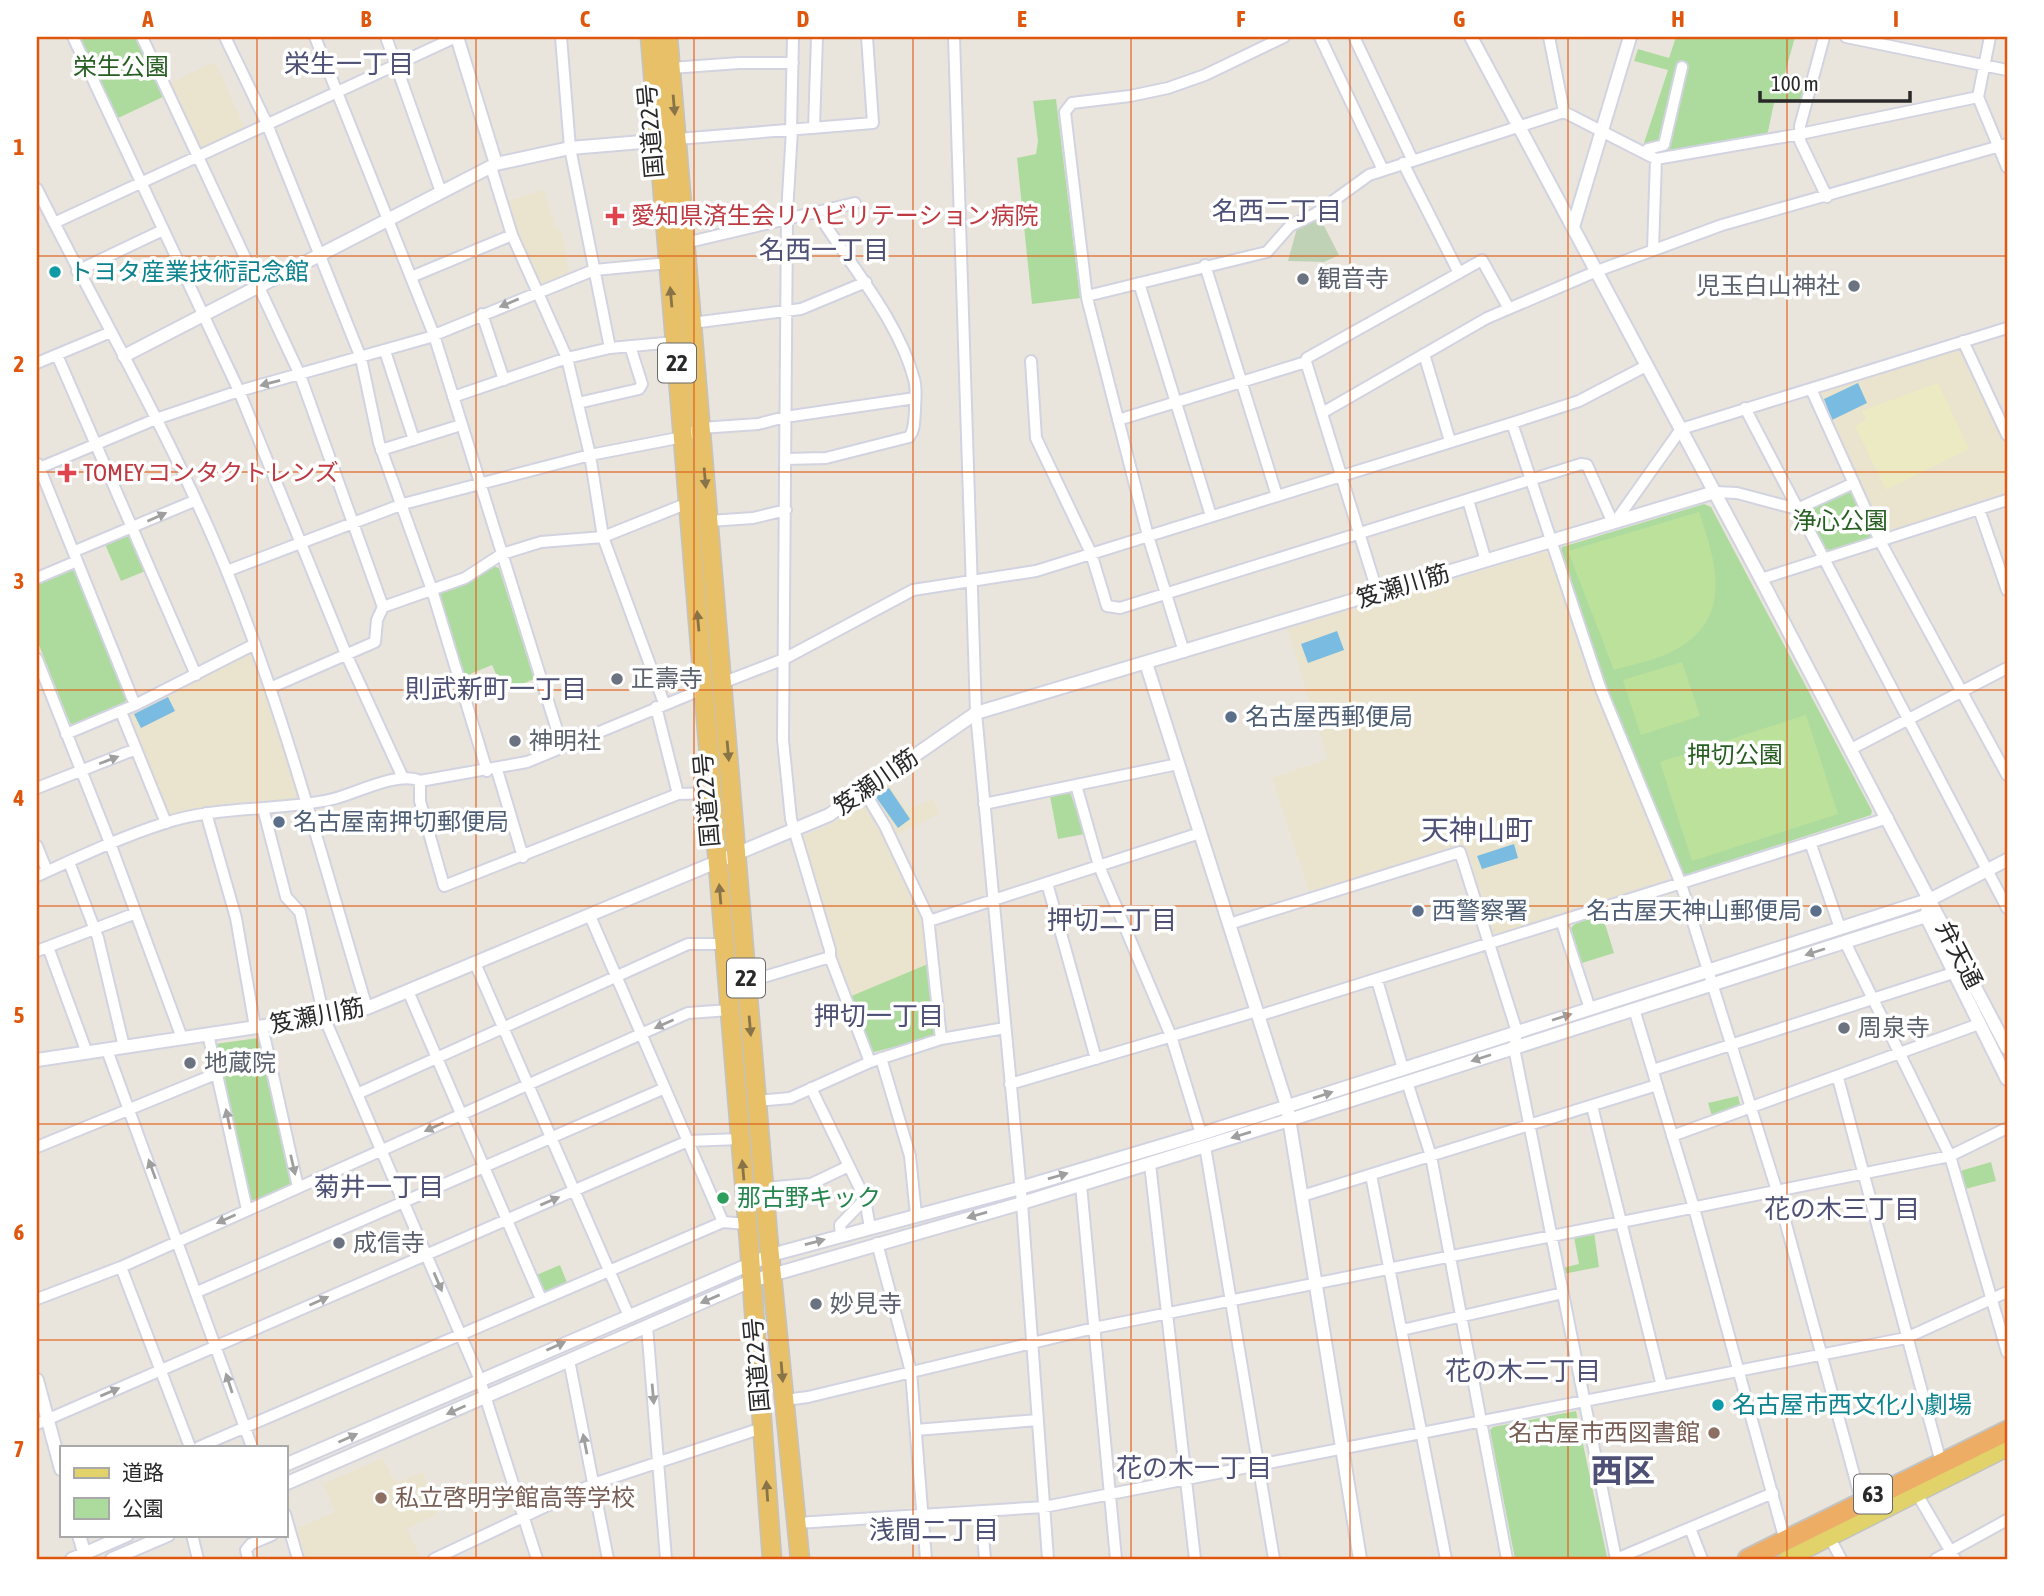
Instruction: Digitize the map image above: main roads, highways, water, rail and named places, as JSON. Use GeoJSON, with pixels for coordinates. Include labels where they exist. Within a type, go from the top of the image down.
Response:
{"type":"FeatureCollection","features":[{"type":"Feature","properties":{"kind":"highway","name":"国道22号"},"geometry":{"type":"LineString","coordinates":[[650,37],[685,243],[764,1188],[800,1559]]}},
{"type":"Feature","properties":{"kind":"highway","name":"国道22号"},"geometry":{"type":"LineString","coordinates":[[668,37],[671,68],[668,263],[772,1559]]}},
{"type":"Feature","properties":{"kind":"highway"},"geometry":{"type":"LineString","coordinates":[[1748,1559],[2007,1431]]}},
{"type":"Feature","properties":{"kind":"highway"},"geometry":{"type":"LineString","coordinates":[[1779,1559],[2007,1446]]}},
{"type":"Feature","properties":{"kind":"main road","name":"63"},"geometry":{"type":"LineString","coordinates":[[1737,1559],[1861,1500],[2007,1424]]}},
{"type":"Feature","properties":{"kind":"main road","name":"63"},"geometry":{"type":"LineString","coordinates":[[1787,1559],[2007,1446]]}},
{"type":"Feature","properties":{"kind":"water"},"geometry":{"type":"Polygon","coordinates":[[[1858,383],[1867,403],[1832,420],[1824,399],[1858,383]]]}},
{"type":"Feature","properties":{"kind":"water"},"geometry":{"type":"Polygon","coordinates":[[[1337,631],[1344,650],[1308,663],[1301,644],[1337,631]]]}},
{"type":"Feature","properties":{"kind":"water"},"geometry":{"type":"Polygon","coordinates":[[[168,697],[175,711],[141,728],[134,714],[168,697]]]}},
{"type":"Feature","properties":{"kind":"water"},"geometry":{"type":"Polygon","coordinates":[[[889,788],[910,819],[898,828],[876,797],[889,788]]]}},
{"type":"Feature","properties":{"kind":"water"},"geometry":{"type":"Polygon","coordinates":[[[1514,844],[1518,858],[1482,869],[1477,856],[1514,844]]]}},
{"type":"Feature","properties":{"kind":"place","name":"愛知県済生会リハビリテーション病院"},"geometry":{"type":"Point","coordinates":[615,216]}},
{"type":"Feature","properties":{"kind":"place","name":"トヨタ産業技術記念館"},"geometry":{"type":"Point","coordinates":[55,272]}},
{"type":"Feature","properties":{"kind":"place","name":"観音寺"},"geometry":{"type":"Point","coordinates":[1303,279]}},
{"type":"Feature","properties":{"kind":"place","name":"児玉白山神社"},"geometry":{"type":"Point","coordinates":[1854,286]}},
{"type":"Feature","properties":{"kind":"place","name":"TOMEY コンタクトレンズ"},"geometry":{"type":"Point","coordinates":[67,473]}},
{"type":"Feature","properties":{"kind":"place","name":"正壽寺"},"geometry":{"type":"Point","coordinates":[617,679]}},
{"type":"Feature","properties":{"kind":"place","name":"名古屋西郵便局"},"geometry":{"type":"Point","coordinates":[1231,717]}},
{"type":"Feature","properties":{"kind":"place","name":"神明社"},"geometry":{"type":"Point","coordinates":[515,741]}},
{"type":"Feature","properties":{"kind":"place","name":"名古屋南押切郵便局"},"geometry":{"type":"Point","coordinates":[279,822]}},
{"type":"Feature","properties":{"kind":"place","name":"西警察署"},"geometry":{"type":"Point","coordinates":[1418,911]}},
{"type":"Feature","properties":{"kind":"place","name":"名古屋天神山郵便局"},"geometry":{"type":"Point","coordinates":[1816,911]}},
{"type":"Feature","properties":{"kind":"place","name":"周泉寺"},"geometry":{"type":"Point","coordinates":[1844,1028]}},
{"type":"Feature","properties":{"kind":"place","name":"地蔵院"},"geometry":{"type":"Point","coordinates":[190,1063]}},
{"type":"Feature","properties":{"kind":"place","name":"那古野キック"},"geometry":{"type":"Point","coordinates":[723,1198]}},
{"type":"Feature","properties":{"kind":"place","name":"成信寺"},"geometry":{"type":"Point","coordinates":[339,1243]}},
{"type":"Feature","properties":{"kind":"place","name":"妙見寺"},"geometry":{"type":"Point","coordinates":[816,1304]}},
{"type":"Feature","properties":{"kind":"place","name":"名古屋市西文化小劇場"},"geometry":{"type":"Point","coordinates":[1718,1405]}},
{"type":"Feature","properties":{"kind":"place","name":"名古屋市西図書館"},"geometry":{"type":"Point","coordinates":[1714,1433]}},
{"type":"Feature","properties":{"kind":"place","name":"私立啓明学館高等学校"},"geometry":{"type":"Point","coordinates":[381,1498]}},
{"type":"Feature","properties":{"kind":"district","name":"栄生一丁目"},"geometry":{"type":"Point","coordinates":[349,64]}},
{"type":"Feature","properties":{"kind":"district","name":"名西二丁目"},"geometry":{"type":"Point","coordinates":[1277,211]}},
{"type":"Feature","properties":{"kind":"district","name":"名西一丁目"},"geometry":{"type":"Point","coordinates":[824,250]}},
{"type":"Feature","properties":{"kind":"district","name":"則武新町一丁目"},"geometry":{"type":"Point","coordinates":[496,689]}},
{"type":"Feature","properties":{"kind":"district","name":"天神山町"},"geometry":{"type":"Point","coordinates":[1477,830]}},
{"type":"Feature","properties":{"kind":"district","name":"押切二丁目"},"geometry":{"type":"Point","coordinates":[1112,920]}},
{"type":"Feature","properties":{"kind":"district","name":"押切一丁目"},"geometry":{"type":"Point","coordinates":[879,1016]}},
{"type":"Feature","properties":{"kind":"district","name":"菊井一丁目"},"geometry":{"type":"Point","coordinates":[379,1187]}},
{"type":"Feature","properties":{"kind":"district","name":"花の木三丁目"},"geometry":{"type":"Point","coordinates":[1842,1209]}},
{"type":"Feature","properties":{"kind":"district","name":"花の木二丁目"},"geometry":{"type":"Point","coordinates":[1523,1371]}},
{"type":"Feature","properties":{"kind":"district","name":"花の木一丁目"},"geometry":{"type":"Point","coordinates":[1194,1468]}},
{"type":"Feature","properties":{"kind":"district","name":"西区"},"geometry":{"type":"Point","coordinates":[1623,1471]}},
{"type":"Feature","properties":{"kind":"district","name":"浅間二丁目"},"geometry":{"type":"Point","coordinates":[934,1530]}},
{"type":"Feature","properties":{"kind":"park label","name":"栄生公園"},"geometry":{"type":"Point","coordinates":[121,67]}},
{"type":"Feature","properties":{"kind":"park label","name":"浄心公園"},"geometry":{"type":"Point","coordinates":[1840,521]}},
{"type":"Feature","properties":{"kind":"park label","name":"押切公園"},"geometry":{"type":"Point","coordinates":[1735,755]}}]}
